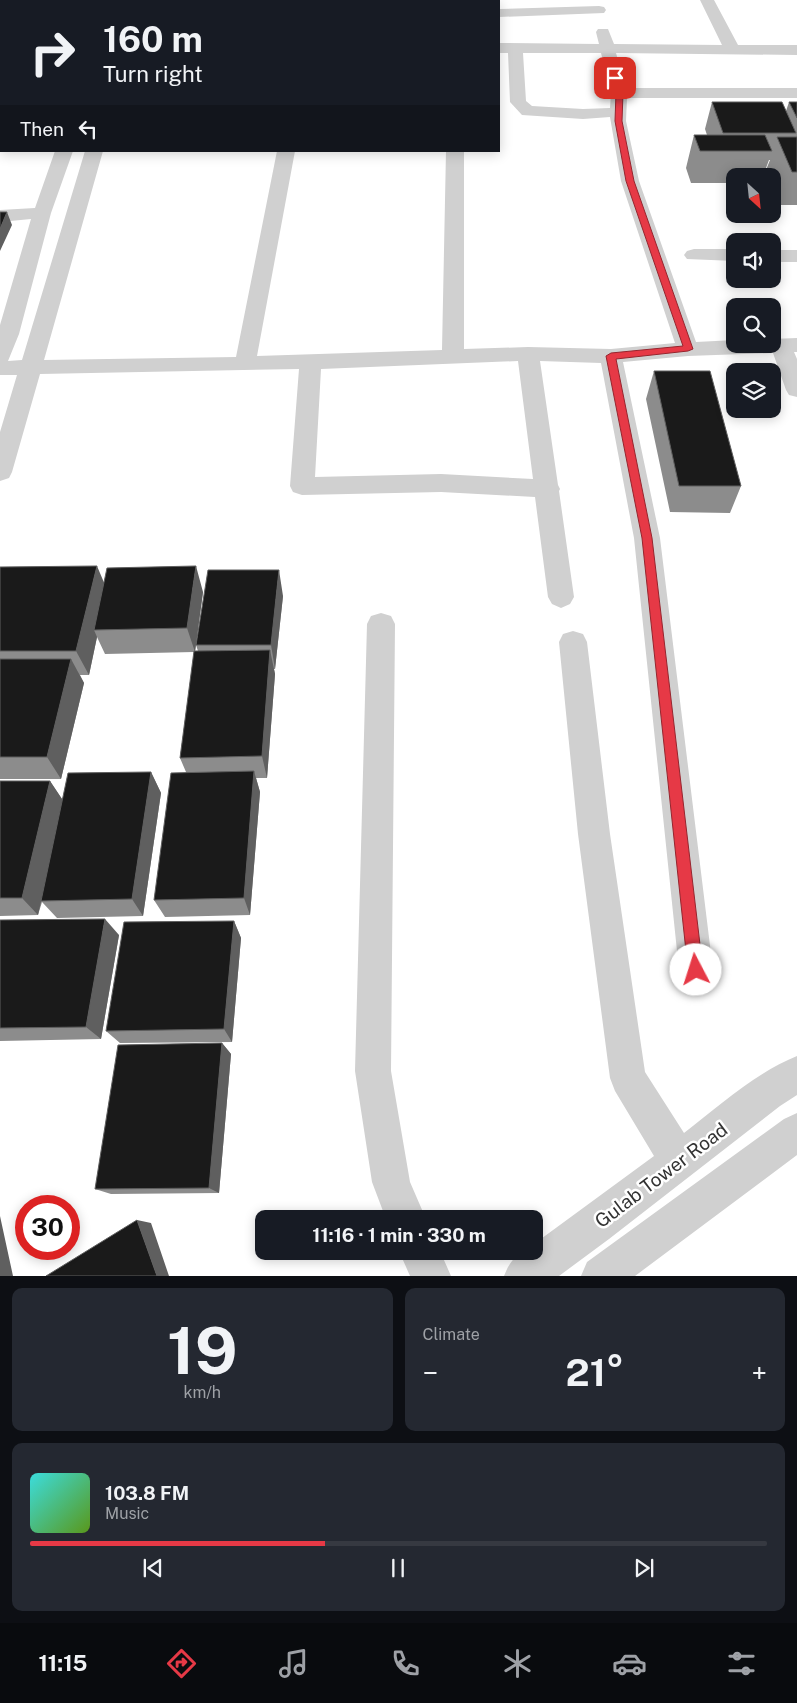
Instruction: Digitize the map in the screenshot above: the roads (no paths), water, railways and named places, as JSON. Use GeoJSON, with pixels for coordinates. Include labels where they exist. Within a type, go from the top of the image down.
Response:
{"type":"FeatureCollection","features":[{"type":"Feature","properties":{"kind":"street"},"geometry":{"type":"LineString","coordinates":[[707,0],[732,49]]}},
{"type":"Feature","properties":{"kind":"street"},"geometry":{"type":"LineString","coordinates":[[500,13],[598,5],[619,102],[618,121],[630,181],[688,349]]}},
{"type":"Feature","properties":{"kind":"street"},"geometry":{"type":"LineString","coordinates":[[797,50],[507,48],[518,102],[528,111],[583,114],[619,102],[797,93]]}},
{"type":"Feature","properties":{"kind":"street"},"geometry":{"type":"LineString","coordinates":[[0,356],[42,213],[64,152]]}},
{"type":"Feature","properties":{"kind":"street"},"geometry":{"type":"LineString","coordinates":[[0,472],[94,152]]}},
{"type":"Feature","properties":{"kind":"street"},"geometry":{"type":"LineString","coordinates":[[246,364],[286,152]]}},
{"type":"Feature","properties":{"kind":"street"},"geometry":{"type":"LineString","coordinates":[[453,356],[455,152]]}},
{"type":"Feature","properties":{"kind":"street"},"geometry":{"type":"LineString","coordinates":[[0,216],[42,213]]}},
{"type":"Feature","properties":{"kind":"street"},"geometry":{"type":"LineString","coordinates":[[694,255],[726,255]]}},
{"type":"Feature","properties":{"kind":"street"},"geometry":{"type":"LineString","coordinates":[[781,256],[797,256]]}},
{"type":"Feature","properties":{"kind":"street"},"geometry":{"type":"LineString","coordinates":[[0,368],[246,364],[528,354],[611,356],[688,349],[789,345],[797,390]]}},
{"type":"Feature","properties":{"kind":"street"},"geometry":{"type":"LineString","coordinates":[[528,354],[548,489],[561,597]]}},
{"type":"Feature","properties":{"kind":"street"},"geometry":{"type":"LineString","coordinates":[[611,356],[647,538],[696,970]]}},
{"type":"Feature","properties":{"kind":"street"},"geometry":{"type":"LineString","coordinates":[[311,362],[302,486],[441,483],[548,489]]}},
{"type":"Feature","properties":{"kind":"street"},"geometry":{"type":"LineString","coordinates":[[381,624],[373,1071],[391,1182],[402,1210]]}},
{"type":"Feature","properties":{"kind":"street"},"geometry":{"type":"LineString","coordinates":[[573,642],[594,834],[628,1078],[679,1161]]}},
{"type":"Feature","properties":{"kind":"street","name":"Gulab Tower Road"},"geometry":{"type":"LineString","coordinates":[[524,1276],[595,1226],[767,1093],[797,1074]]}},
{"type":"Feature","properties":{"kind":"street"},"geometry":{"type":"LineString","coordinates":[[601,1276],[797,1132]]}},
{"type":"Feature","properties":{"kind":"street"},"geometry":{"type":"LineString","coordinates":[[423,1260],[431,1276]]}}]}
